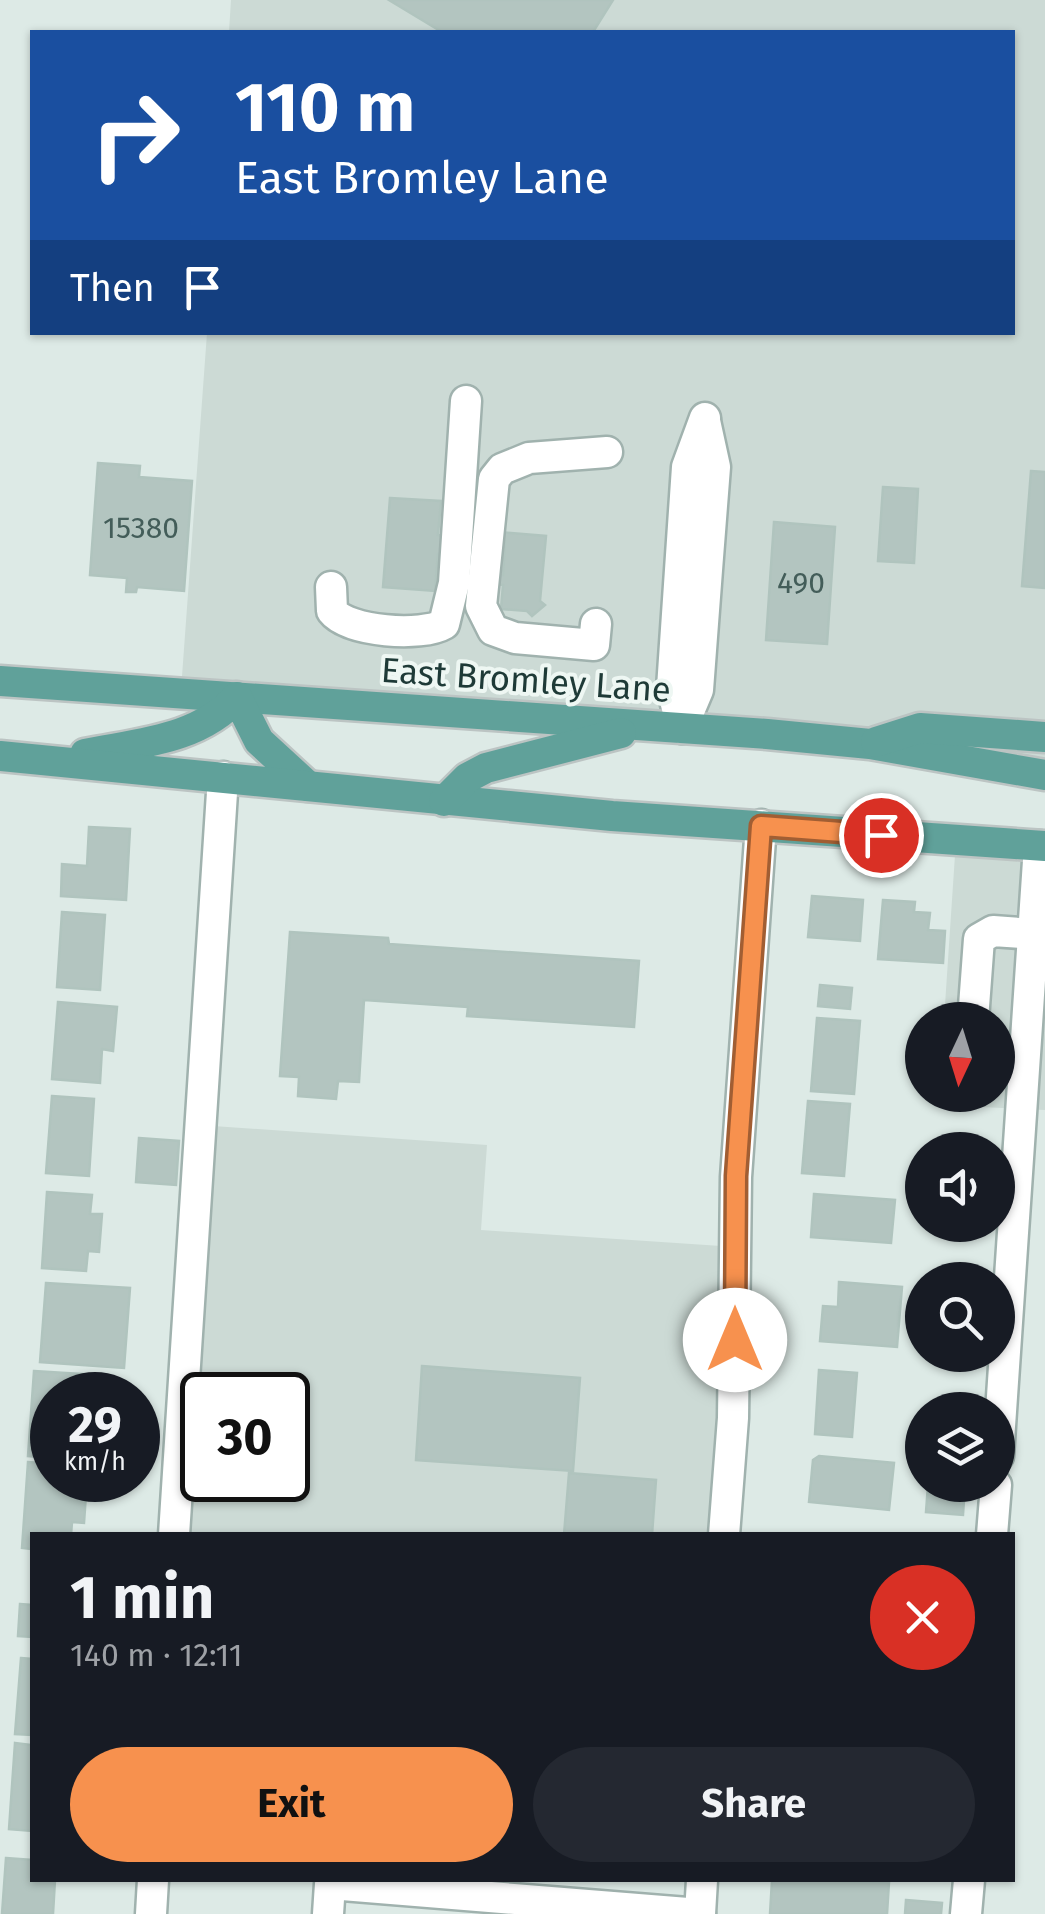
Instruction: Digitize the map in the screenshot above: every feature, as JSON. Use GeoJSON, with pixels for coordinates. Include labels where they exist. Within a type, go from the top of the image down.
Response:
{"type":"FeatureCollection","features":[{"type":"Feature","properties":{"kind":"main road","name":"East Bromley Lane"},"geometry":{"type":"LineString","coordinates":[[0,681],[870,744],[1045,775]]}},
{"type":"Feature","properties":{"kind":"main road"},"geometry":{"type":"LineString","coordinates":[[51,760],[171,737],[218,715],[238,697],[259,740],[308,786]]}},
{"type":"Feature","properties":{"kind":"main road"},"geometry":{"type":"LineString","coordinates":[[444,801],[467,778],[486,768],[648,726]]}},
{"type":"Feature","properties":{"kind":"main road"},"geometry":{"type":"LineString","coordinates":[[870,744],[920,728],[1045,737]]}},
{"type":"Feature","properties":{"kind":"main road"},"geometry":{"type":"LineString","coordinates":[[0,756],[444,801],[1042,846]]}},
{"type":"Feature","properties":{"kind":"street"},"geometry":{"type":"LineString","coordinates":[[331,587],[332,611],[351,626],[432,631],[444,624],[452,596],[466,401]]}},
{"type":"Feature","properties":{"kind":"street"},"geometry":{"type":"LineString","coordinates":[[704,418],[715,467],[714,484],[698,690],[682,728],[672,688],[687,468],[704,418]]}},
{"type":"Feature","properties":{"kind":"street"},"geometry":{"type":"LineString","coordinates":[[596,624],[594,645],[515,638],[493,630],[481,606],[490,492],[502,469],[529,458],[607,452]]}},
{"type":"Feature","properties":{"kind":"street"},"geometry":{"type":"LineString","coordinates":[[174,1532],[223,777]]}},
{"type":"Feature","properties":{"kind":"street"},"geometry":{"type":"LineString","coordinates":[[724,1532],[733,1418],[737,1161],[761,826]]}},
{"type":"Feature","properties":{"kind":"street"},"geometry":{"type":"LineString","coordinates":[[1015,1058],[1034,934],[1042,846]]}},
{"type":"Feature","properties":{"kind":"street"},"geometry":{"type":"LineString","coordinates":[[974,1002],[979,939],[993,932],[1034,934]]}},
{"type":"Feature","properties":{"kind":"street"},"geometry":{"type":"LineString","coordinates":[[1000,1392],[1009,1112]]}},
{"type":"Feature","properties":{"kind":"street"},"geometry":{"type":"LineString","coordinates":[[992,1532],[995,1502]]}},
{"type":"Feature","properties":{"kind":"street"},"geometry":{"type":"LineString","coordinates":[[150,1914],[152,1882]]}},
{"type":"Feature","properties":{"kind":"street"},"geometry":{"type":"LineString","coordinates":[[328,1914],[330,1884],[700,1914],[702,1882]]}},
{"type":"Feature","properties":{"kind":"street"},"geometry":{"type":"LineString","coordinates":[[966,1914],[969,1882]]}},
{"type":"Feature","properties":{"kind":"shaded area"},"geometry":{"type":"Polygon","coordinates":[[[231,0],[1045,0],[1045,784],[682,728],[181,690],[207,335],[1015,335],[1015,30],[229,30],[231,0]]]}},
{"type":"Feature","properties":{"kind":"shaded area"},"geometry":{"type":"Polygon","coordinates":[[[956,840],[1045,846],[1045,1110],[1015,1109],[1015,1002],[945,1002],[956,840]]]}},
{"type":"Feature","properties":{"kind":"shaded area"},"geometry":{"type":"Polygon","coordinates":[[[199,1125],[487,1145],[481,1230],[736,1247],[724,1532],[174,1532],[180,1437],[180,1502],[310,1502],[310,1372],[184,1372],[199,1125]]]}},
{"type":"Feature","properties":{"kind":"building"},"geometry":{"type":"Polygon","coordinates":[[[389,0],[613,0],[594,30],[439,30],[389,0]]]}},
{"type":"Feature","properties":{"kind":"building"},"geometry":{"type":"Polygon","coordinates":[[[98,463],[140,466],[139,477],[192,481],[184,591],[137,587],[136,592],[126,592],[127,578],[90,575],[98,463]]]}},
{"type":"Feature","properties":{"kind":"building"},"geometry":{"type":"Polygon","coordinates":[[[1031,471],[1045,472],[1045,588],[1022,586],[1031,471]]]}},
{"type":"Feature","properties":{"kind":"building"},"geometry":{"type":"Polygon","coordinates":[[[883,487],[918,489],[914,563],[878,561],[883,487]]]}},
{"type":"Feature","properties":{"kind":"building"},"geometry":{"type":"Polygon","coordinates":[[[390,498],[441,501],[438,535],[452,536],[450,554],[438,554],[435,591],[383,587],[390,498]]]}},
{"type":"Feature","properties":{"kind":"building"},"geometry":{"type":"Polygon","coordinates":[[[774,522],[835,527],[827,644],[766,640],[774,522]]]}},
{"type":"Feature","properties":{"kind":"building"},"geometry":{"type":"Polygon","coordinates":[[[499,532],[546,536],[540,601],[545,605],[532,616],[527,611],[501,609],[503,585],[493,584],[494,575],[503,575],[505,541],[498,540],[499,532]]]}},
{"type":"Feature","properties":{"kind":"building"},"geometry":{"type":"Polygon","coordinates":[[[89,827],[130,829],[126,900],[61,896],[62,864],[87,866],[89,827]]]}},
{"type":"Feature","properties":{"kind":"building"},"geometry":{"type":"Polygon","coordinates":[[[812,896],[863,900],[860,941],[808,937],[812,896]]]}},
{"type":"Feature","properties":{"kind":"building"},"geometry":{"type":"Polygon","coordinates":[[[883,900],[915,902],[914,912],[930,913],[928,930],[945,931],[943,963],[878,959],[883,900]]]}},
{"type":"Feature","properties":{"kind":"building"},"geometry":{"type":"Polygon","coordinates":[[[62,912],[105,915],[100,990],[57,987],[62,912]]]}},
{"type":"Feature","properties":{"kind":"building"},"geometry":{"type":"Polygon","coordinates":[[[290,932],[388,938],[389,944],[639,961],[634,1027],[467,1016],[468,1007],[364,1000],[359,1082],[338,1081],[336,1099],[298,1096],[299,1077],[280,1076],[290,932]]]}},
{"type":"Feature","properties":{"kind":"building"},"geometry":{"type":"Polygon","coordinates":[[[820,985],[852,988],[850,1009],[818,1006],[820,985]]]}},
{"type":"Feature","properties":{"kind":"building"},"geometry":{"type":"Polygon","coordinates":[[[58,1002],[117,1007],[113,1051],[102,1049],[100,1083],[52,1079],[58,1002]]]}},
{"type":"Feature","properties":{"kind":"building"},"geometry":{"type":"Polygon","coordinates":[[[817,1018],[860,1021],[854,1094],[811,1091],[817,1018]]]}},
{"type":"Feature","properties":{"kind":"building"},"geometry":{"type":"Polygon","coordinates":[[[52,1096],[94,1099],[89,1176],[46,1173],[52,1096]]]}},
{"type":"Feature","properties":{"kind":"building"},"geometry":{"type":"Polygon","coordinates":[[[808,1101],[850,1104],[844,1176],[802,1173],[808,1101]]]}},
{"type":"Feature","properties":{"kind":"building"},"geometry":{"type":"Polygon","coordinates":[[[139,1138],[179,1141],[176,1185],[136,1182],[139,1138]]]}},
{"type":"Feature","properties":{"kind":"building"},"geometry":{"type":"Polygon","coordinates":[[[47,1192],[92,1195],[90,1214],[102,1214],[99,1252],[88,1251],[86,1271],[42,1268],[47,1192]]]}},
{"type":"Feature","properties":{"kind":"building"},"geometry":{"type":"Polygon","coordinates":[[[814,1194],[895,1200],[891,1243],[811,1237],[814,1194]]]}},
{"type":"Feature","properties":{"kind":"building"},"geometry":{"type":"Polygon","coordinates":[[[839,1282],[902,1287],[897,1347],[820,1341],[823,1306],[838,1307],[839,1282]]]}},
{"type":"Feature","properties":{"kind":"building"},"geometry":{"type":"Polygon","coordinates":[[[46,1283],[130,1288],[124,1368],[40,1362],[46,1283]]]}},
{"type":"Feature","properties":{"kind":"building"},"geometry":{"type":"Polygon","coordinates":[[[422,1366],[580,1378],[573,1471],[416,1460],[422,1366]]]}},
{"type":"Feature","properties":{"kind":"building"},"geometry":{"type":"Polygon","coordinates":[[[819,1370],[857,1373],[852,1437],[815,1434],[819,1370]]]}},
{"type":"Feature","properties":{"kind":"building"},"geometry":{"type":"Polygon","coordinates":[[[819,1456],[894,1463],[889,1510],[809,1502],[813,1460],[819,1456]]]}},
{"type":"Feature","properties":{"kind":"building"},"geometry":{"type":"Polygon","coordinates":[[[28,1462],[30,1502],[85,1502],[84,1523],[72,1522],[71,1532],[30,1532],[30,1549],[22,1548],[28,1462]]]}},
{"type":"Feature","properties":{"kind":"building"},"geometry":{"type":"Polygon","coordinates":[[[569,1473],[656,1480],[652,1532],[564,1532],[569,1473]]]}},
{"type":"Feature","properties":{"kind":"building"},"geometry":{"type":"Polygon","coordinates":[[[927,1502],[964,1502],[963,1515],[926,1512],[927,1502]]]}},
{"type":"Feature","properties":{"kind":"building"},"geometry":{"type":"Polygon","coordinates":[[[20,1604],[30,1605],[30,1637],[18,1636],[20,1604]]]}},
{"type":"Feature","properties":{"kind":"building"},"geometry":{"type":"Polygon","coordinates":[[[21,1658],[30,1659],[30,1735],[15,1734],[21,1658]]]}},
{"type":"Feature","properties":{"kind":"building"},"geometry":{"type":"Polygon","coordinates":[[[15,1743],[30,1745],[30,1831],[9,1829],[15,1743]]]}},
{"type":"Feature","properties":{"kind":"building"},"geometry":{"type":"Polygon","coordinates":[[[6,1858],[30,1860],[30,1882],[55,1882],[53,1914],[2,1914],[6,1858]]]}},
{"type":"Feature","properties":{"kind":"building"},"geometry":{"type":"Polygon","coordinates":[[[772,1882],[889,1882],[887,1914],[770,1914],[772,1882]]]}},
{"type":"Feature","properties":{"kind":"building"},"geometry":{"type":"Polygon","coordinates":[[[906,1900],[942,1903],[941,1914],[905,1914],[906,1900]]]}},
{"type":"Feature","properties":{"kind":"route"},"geometry":{"type":"LineString","coordinates":[[735,1340],[736,1176],[761,826],[881,835]]}}]}
